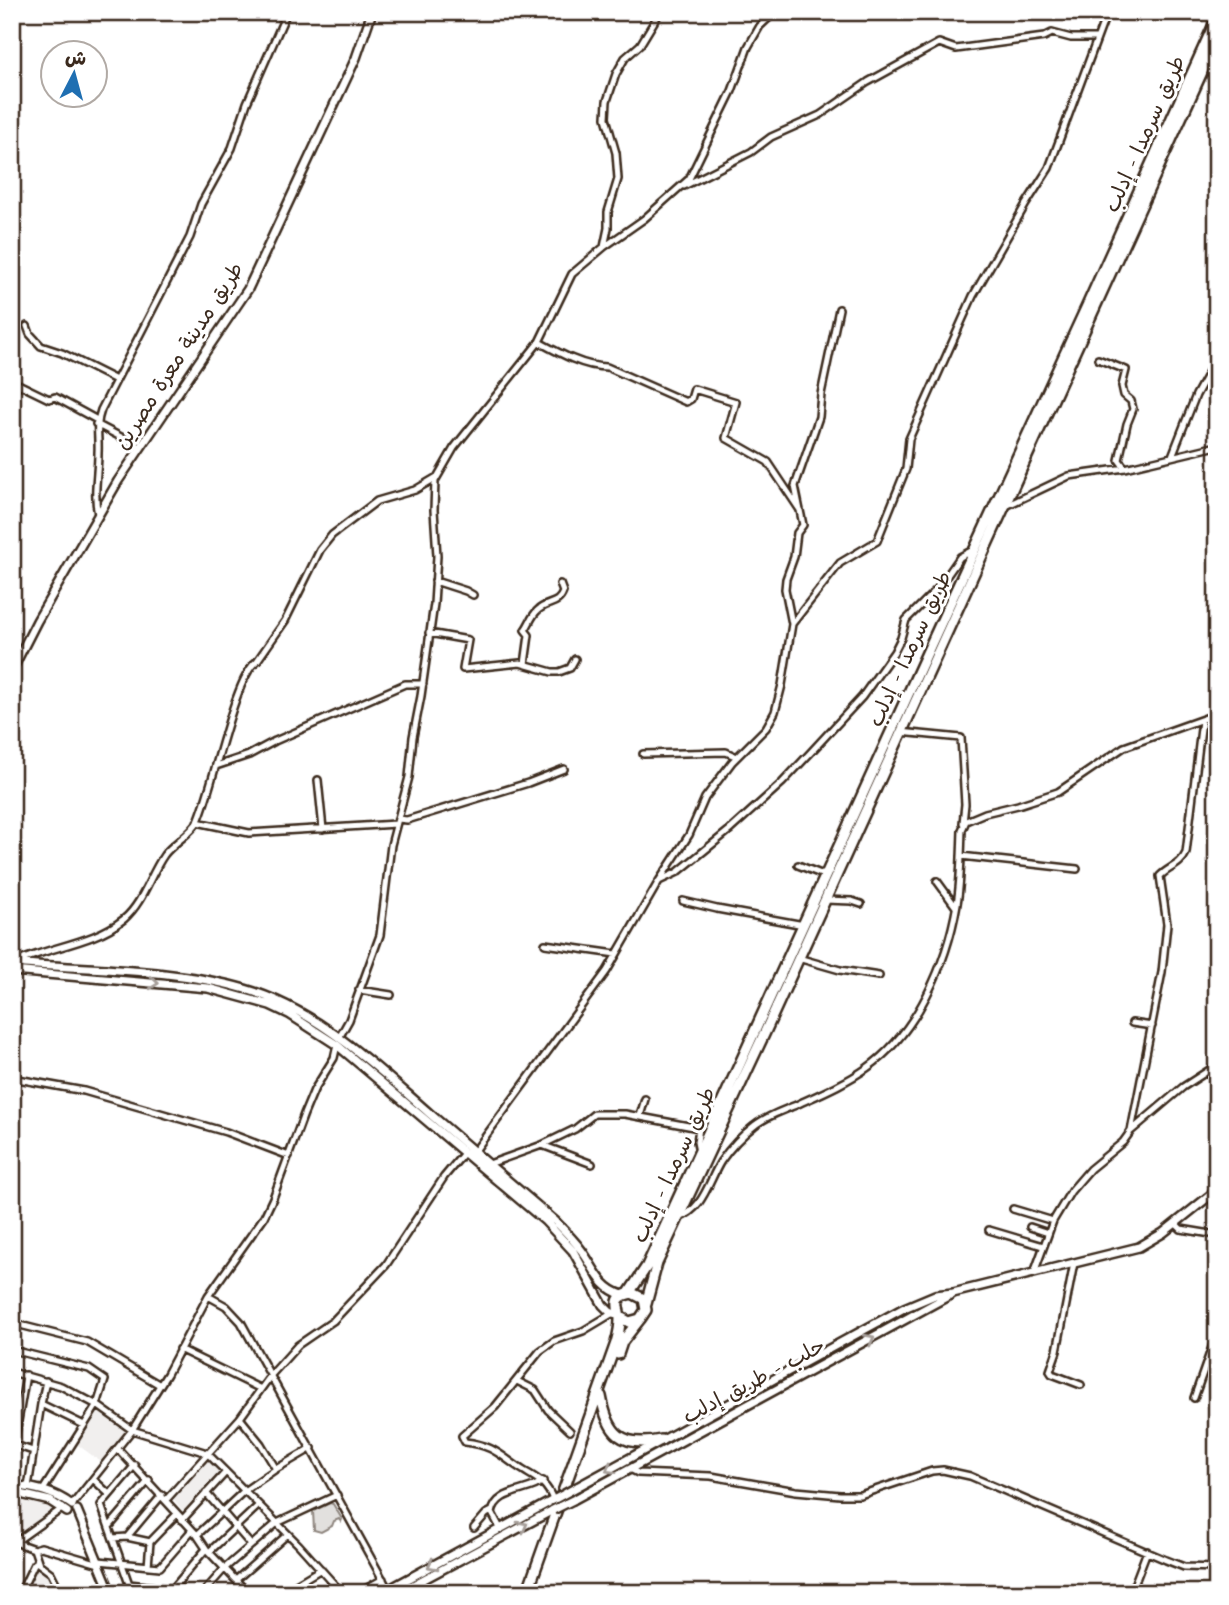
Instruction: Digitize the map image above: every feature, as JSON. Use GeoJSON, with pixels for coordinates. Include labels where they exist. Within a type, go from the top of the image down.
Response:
{"type":"FeatureCollection","features":[{"type":"Feature","properties":{"kind":"highway","name":"طريق سرمدا - إدلب"},"geometry":{"type":"LineString","coordinates":[[626,1294],[647,1266],[826,876],[1003,507],[1021,459],[1217,18]]}},
{"type":"Feature","properties":{"kind":"highway","name":"طريق سرمدا - إدلب"},"geometry":{"type":"LineString","coordinates":[[646,1304],[657,1263],[900,732],[975,548],[1075,355],[1217,39]]}},
{"type":"Feature","properties":{"kind":"highway"},"geometry":{"type":"LineString","coordinates":[[527,1593],[616,1343],[617,1304],[626,1294],[640,1295],[646,1304],[645,1313],[622,1342],[533,1593]]}},
{"type":"Feature","properties":{"kind":"highway"},"geometry":{"type":"LineString","coordinates":[[617,1315],[629,1322],[640,1319]]}},
{"type":"Feature","properties":{"kind":"highway"},"geometry":{"type":"LineString","coordinates":[[601,1396],[609,1424],[619,1436],[637,1443],[664,1444]]}},
{"type":"Feature","properties":{"kind":"main road","name":"طريق مدينة معرة مصرين"},"geometry":{"type":"LineString","coordinates":[[12,670],[37,621],[140,447],[248,289],[356,58],[372,12]]}},
{"type":"Feature","properties":{"kind":"main road"},"geometry":{"type":"LineString","coordinates":[[13,966],[208,988],[270,1005],[338,1041],[489,1164],[569,1247],[603,1305],[617,1315]]}},
{"type":"Feature","properties":{"kind":"main road"},"geometry":{"type":"LineString","coordinates":[[338,1041],[464,1153],[566,1233],[604,1285],[626,1294]]}},
{"type":"Feature","properties":{"kind":"main road","name":"حلب - طريق إدلب"},"geometry":{"type":"LineString","coordinates":[[555,1499],[664,1444],[904,1308],[935,1295],[953,1293],[1139,1247],[1217,1190]]}},
{"type":"Feature","properties":{"kind":"main road","name":"حلب - طريق إدلب"},"geometry":{"type":"LineString","coordinates":[[469,1555],[631,1469],[664,1444]]}},
{"type":"Feature","properties":{"kind":"main road"},"geometry":{"type":"LineString","coordinates":[[12,1485],[60,1496],[97,1562],[109,1593]]}},
{"type":"Feature","properties":{"kind":"main road"},"geometry":{"type":"LineString","coordinates":[[12,1492],[50,1501],[70,1510]]}},
{"type":"Feature","properties":{"kind":"main road"},"geometry":{"type":"LineString","coordinates":[[385,1591],[555,1499]]}},
{"type":"Feature","properties":{"kind":"main road"},"geometry":{"type":"LineString","coordinates":[[398,1593],[469,1555],[464,1547]]}},
{"type":"Feature","properties":{"kind":"street"},"geometry":{"type":"LineString","coordinates":[[99,517],[95,500],[99,445],[97,422],[190,237],[201,204],[232,148],[247,103],[287,12]]}},
{"type":"Feature","properties":{"kind":"street"},"geometry":{"type":"LineString","coordinates":[[604,247],[608,212],[618,179],[616,153],[606,118],[607,101],[616,74],[625,58],[640,45],[660,12]]}},
{"type":"Feature","properties":{"kind":"street"},"geometry":{"type":"LineString","coordinates":[[13,1543],[70,1510],[132,1430],[160,1385],[208,1296],[264,1217],[314,1090],[334,1058],[338,1041],[349,1020],[380,935],[391,845],[409,777],[435,581],[437,556],[434,510],[437,477],[454,448],[539,342],[572,274],[644,219],[689,179],[732,90],[748,47],[760,26],[775,12]]}},
{"type":"Feature","properties":{"kind":"street"},"geometry":{"type":"LineString","coordinates":[[792,624],[840,563],[877,541],[906,468],[909,439],[973,296],[1049,169],[1107,12]]}},
{"type":"Feature","properties":{"kind":"street"},"geometry":{"type":"LineString","coordinates":[[681,188],[751,152],[771,137],[820,116],[868,82],[939,43],[956,49],[1044,37],[1052,33],[1071,38],[1097,38]]}},
{"type":"Feature","properties":{"kind":"street"},"geometry":{"type":"LineString","coordinates":[[474,1152],[588,998],[690,835],[705,799],[737,757],[766,728],[775,712],[792,624],[786,579],[794,557],[797,533],[803,524],[795,486],[817,422],[818,405],[839,309]]}},
{"type":"Feature","properties":{"kind":"street"},"geometry":{"type":"LineString","coordinates":[[27,326],[30,334],[41,346],[62,353],[116,380]]}},
{"type":"Feature","properties":{"kind":"street"},"geometry":{"type":"LineString","coordinates":[[539,342],[567,357],[596,367],[607,367],[686,402],[691,398],[694,389],[737,402],[726,438],[768,462],[800,510]]}},
{"type":"Feature","properties":{"kind":"street"},"geometry":{"type":"LineString","coordinates":[[1172,456],[1196,395],[1217,357]]}},
{"type":"Feature","properties":{"kind":"street"},"geometry":{"type":"LineString","coordinates":[[1098,359],[1126,370],[1122,386],[1133,409],[1119,460],[1125,468]]}},
{"type":"Feature","properties":{"kind":"street"},"geometry":{"type":"LineString","coordinates":[[12,381],[49,399],[55,397],[140,447]]}},
{"type":"Feature","properties":{"kind":"street"},"geometry":{"type":"LineString","coordinates":[[1003,507],[1069,476],[1125,468],[1217,446]]}},
{"type":"Feature","properties":{"kind":"street"},"geometry":{"type":"LineString","coordinates":[[13,966],[30,956],[97,936],[125,918],[135,906],[163,856],[197,822],[233,706],[251,666],[285,621],[320,550],[332,535],[377,501],[415,490],[437,477]]}},
{"type":"Feature","properties":{"kind":"street"},"geometry":{"type":"LineString","coordinates":[[659,881],[678,872],[782,783],[862,697],[894,652],[906,620],[939,587],[960,557],[975,548]]}},
{"type":"Feature","properties":{"kind":"street"},"geometry":{"type":"LineString","coordinates":[[435,581],[473,595]]}},
{"type":"Feature","properties":{"kind":"street"},"geometry":{"type":"LineString","coordinates":[[525,664],[528,635],[525,630],[530,619],[544,605],[557,602],[561,598],[563,592],[560,584]]}},
{"type":"Feature","properties":{"kind":"street"},"geometry":{"type":"LineString","coordinates":[[429,633],[468,640],[463,669],[531,664],[538,669],[558,672],[570,668],[575,659]]}},
{"type":"Feature","properties":{"kind":"street"},"geometry":{"type":"LineString","coordinates":[[216,766],[248,755],[405,684],[423,684]]}},
{"type":"Feature","properties":{"kind":"street"},"geometry":{"type":"LineString","coordinates":[[963,826],[967,820],[977,816],[1058,792],[1124,747],[1217,714]]}},
{"type":"Feature","properties":{"kind":"street"},"geometry":{"type":"LineString","coordinates":[[1131,1131],[1162,972],[1167,924],[1160,876],[1182,861],[1186,853],[1202,720]]}},
{"type":"Feature","properties":{"kind":"street"},"geometry":{"type":"LineString","coordinates":[[678,1219],[689,1214],[701,1202],[722,1160],[734,1144],[755,1125],[772,1115],[835,1087],[867,1068],[896,1043],[915,1019],[929,991],[956,907],[965,804],[961,738],[900,732]]}},
{"type":"Feature","properties":{"kind":"street"},"geometry":{"type":"LineString","coordinates":[[643,754],[726,752],[737,757]]}},
{"type":"Feature","properties":{"kind":"street"},"geometry":{"type":"LineString","coordinates":[[197,822],[248,833],[397,822],[528,783],[564,769]]}},
{"type":"Feature","properties":{"kind":"street"},"geometry":{"type":"LineString","coordinates":[[318,780],[323,829]]}},
{"type":"Feature","properties":{"kind":"street"},"geometry":{"type":"LineString","coordinates":[[961,856],[1016,860],[1032,865],[1077,869]]}},
{"type":"Feature","properties":{"kind":"street"},"geometry":{"type":"LineString","coordinates":[[798,865],[826,876]]}},
{"type":"Feature","properties":{"kind":"street"},"geometry":{"type":"LineString","coordinates":[[937,881],[956,907]]}},
{"type":"Feature","properties":{"kind":"street"},"geometry":{"type":"LineString","coordinates":[[825,900],[860,904]]}},
{"type":"Feature","properties":{"kind":"street"},"geometry":{"type":"LineString","coordinates":[[683,901],[804,925]]}},
{"type":"Feature","properties":{"kind":"street"},"geometry":{"type":"LineString","coordinates":[[545,944],[616,954]]}},
{"type":"Feature","properties":{"kind":"street"},"geometry":{"type":"LineString","coordinates":[[798,958],[840,970],[878,976]]}},
{"type":"Feature","properties":{"kind":"street"},"geometry":{"type":"LineString","coordinates":[[359,990],[391,995]]}},
{"type":"Feature","properties":{"kind":"street"},"geometry":{"type":"LineString","coordinates":[[1132,1023],[1152,1026]]}},
{"type":"Feature","properties":{"kind":"street"},"geometry":{"type":"LineString","coordinates":[[1034,1273],[1053,1221],[1070,1191],[1090,1169],[1123,1142],[1131,1131],[1183,1087],[1217,1066]]}},
{"type":"Feature","properties":{"kind":"street"},"geometry":{"type":"LineString","coordinates":[[12,1078],[84,1091],[226,1132],[289,1156]]}},
{"type":"Feature","properties":{"kind":"street"},"geometry":{"type":"LineString","coordinates":[[640,1116],[645,1098]]}},
{"type":"Feature","properties":{"kind":"street"},"geometry":{"type":"LineString","coordinates":[[489,1164],[575,1129],[594,1114],[619,1113],[699,1128],[699,1153]]}},
{"type":"Feature","properties":{"kind":"street"},"geometry":{"type":"LineString","coordinates":[[541,1145],[592,1164]]}},
{"type":"Feature","properties":{"kind":"street"},"geometry":{"type":"LineString","coordinates":[[127,1537],[240,1418],[271,1375],[298,1345],[333,1321],[386,1265],[444,1177],[464,1153]]}},
{"type":"Feature","properties":{"kind":"street"},"geometry":{"type":"LineString","coordinates":[[1013,1209],[1053,1221]]}},
{"type":"Feature","properties":{"kind":"street"},"geometry":{"type":"LineString","coordinates":[[1175,1223],[1181,1229],[1217,1235]]}},
{"type":"Feature","properties":{"kind":"street"},"geometry":{"type":"LineString","coordinates":[[1030,1227],[1048,1233]]}},
{"type":"Feature","properties":{"kind":"street"},"geometry":{"type":"LineString","coordinates":[[989,1230],[1043,1247]]}},
{"type":"Feature","properties":{"kind":"street"},"geometry":{"type":"LineString","coordinates":[[1074,1264],[1057,1351],[1050,1371],[1081,1385]]}},
{"type":"Feature","properties":{"kind":"street"},"geometry":{"type":"LineString","coordinates":[[208,1296],[226,1306],[238,1318],[383,1579],[385,1591]]}},
{"type":"Feature","properties":{"kind":"street"},"geometry":{"type":"LineString","coordinates":[[555,1499],[543,1481],[519,1468],[495,1449],[465,1442],[463,1434],[495,1407],[544,1347],[617,1315]]}},
{"type":"Feature","properties":{"kind":"street"},"geometry":{"type":"LineString","coordinates":[[12,1323],[87,1342],[160,1385]]}},
{"type":"Feature","properties":{"kind":"street"},"geometry":{"type":"LineString","coordinates":[[1194,1398],[1217,1333]]}},
{"type":"Feature","properties":{"kind":"street"},"geometry":{"type":"LineString","coordinates":[[179,1349],[261,1389]]}},
{"type":"Feature","properties":{"kind":"street"},"geometry":{"type":"LineString","coordinates":[[12,1350],[89,1369],[105,1380],[97,1405],[43,1490]]}},
{"type":"Feature","properties":{"kind":"street"},"geometry":{"type":"LineString","coordinates":[[12,1372],[61,1385],[97,1405],[132,1430],[207,1453],[342,1593]]}},
{"type":"Feature","properties":{"kind":"street"},"geometry":{"type":"LineString","coordinates":[[12,1456],[26,1375]]}},
{"type":"Feature","properties":{"kind":"street"},"geometry":{"type":"LineString","coordinates":[[28,1487],[46,1381]]}},
{"type":"Feature","properties":{"kind":"street"},"geometry":{"type":"LineString","coordinates":[[517,1381],[535,1390],[548,1410],[570,1431]]}},
{"type":"Feature","properties":{"kind":"street"},"geometry":{"type":"LineString","coordinates":[[41,1404],[84,1425]]}},
{"type":"Feature","properties":{"kind":"street"},"geometry":{"type":"LineString","coordinates":[[240,1418],[261,1444],[276,1469]]}},
{"type":"Feature","properties":{"kind":"street"},"geometry":{"type":"LineString","coordinates":[[13,1444],[33,1451]]}},
{"type":"Feature","properties":{"kind":"street"},"geometry":{"type":"LineString","coordinates":[[118,1448],[248,1593]]}},
{"type":"Feature","properties":{"kind":"street"},"geometry":{"type":"LineString","coordinates":[[13,1543],[34,1549],[41,1547],[97,1562],[163,1566],[194,1532],[244,1490],[312,1448]]}},
{"type":"Feature","properties":{"kind":"street"},"geometry":{"type":"LineString","coordinates":[[135,1465],[101,1505],[130,1584],[170,1591],[208,1550],[259,1505]]}},
{"type":"Feature","properties":{"kind":"street"},"geometry":{"type":"LineString","coordinates":[[631,1469],[638,1473],[711,1476],[796,1491],[840,1495],[860,1495],[905,1478],[943,1470],[970,1476],[1184,1567],[1217,1568]]}},
{"type":"Feature","properties":{"kind":"street"},"geometry":{"type":"LineString","coordinates":[[182,1520],[226,1472]]}},
{"type":"Feature","properties":{"kind":"street"},"geometry":{"type":"LineString","coordinates":[[93,1480],[109,1494]]}},
{"type":"Feature","properties":{"kind":"street"},"geometry":{"type":"LineString","coordinates":[[109,1527],[149,1480]]}},
{"type":"Feature","properties":{"kind":"street"},"geometry":{"type":"LineString","coordinates":[[474,1528],[509,1494],[535,1487],[543,1481]]}},
{"type":"Feature","properties":{"kind":"street"},"geometry":{"type":"LineString","coordinates":[[206,1493],[251,1545]]}},
{"type":"Feature","properties":{"kind":"street"},"geometry":{"type":"LineString","coordinates":[[203,1593],[225,1568],[277,1523],[337,1495]]}},
{"type":"Feature","properties":{"kind":"street"},"geometry":{"type":"LineString","coordinates":[[492,1511],[500,1528]]}},
{"type":"Feature","properties":{"kind":"street"},"geometry":{"type":"LineString","coordinates":[[148,1566],[150,1542],[177,1514]]}},
{"type":"Feature","properties":{"kind":"street"},"geometry":{"type":"LineString","coordinates":[[237,1579],[288,1534]]}},
{"type":"Feature","properties":{"kind":"street"},"geometry":{"type":"LineString","coordinates":[[113,1538],[127,1537],[150,1542]]}},
{"type":"Feature","properties":{"kind":"street"},"geometry":{"type":"LineString","coordinates":[[34,1549],[38,1561],[51,1573],[61,1593]]}},
{"type":"Feature","properties":{"kind":"street"},"geometry":{"type":"LineString","coordinates":[[1131,1593],[1147,1551]]}},
{"type":"Feature","properties":{"kind":"street"},"geometry":{"type":"LineString","coordinates":[[20,1593],[38,1561]]}},
{"type":"Feature","properties":{"kind":"street"},"geometry":{"type":"LineString","coordinates":[[281,1593],[321,1569]]}},
{"type":"Feature","properties":{"kind":"street"},"geometry":{"type":"LineString","coordinates":[[358,1593],[383,1579]]}},
{"type":"Feature","properties":{"kind":"street"},"geometry":{"type":"LineString","coordinates":[[209,1586],[214,1593]]}},
{"type":"Feature","properties":{"kind":"shaded area"},"geometry":{"type":"Polygon","coordinates":[[[98,1409],[125,1429],[125,1434],[101,1462],[78,1445],[98,1409]]]}},
{"type":"Feature","properties":{"kind":"shaded area"},"geometry":{"type":"Polygon","coordinates":[[[207,1460],[221,1475],[184,1512],[171,1496],[207,1460]]]}},
{"type":"Feature","properties":{"kind":"shaded area"},"geometry":{"type":"Polygon","coordinates":[[[12,1496],[42,1501],[55,1509],[18,1537],[12,1536],[12,1496]]]}},
{"type":"Feature","properties":{"kind":"shaded area"},"geometry":{"type":"Polygon","coordinates":[[[330,1503],[342,1519],[341,1522],[339,1519],[334,1521],[332,1526],[321,1532],[314,1530],[313,1511],[330,1503]]]}},
{"type":"Feature","properties":{"kind":"shaded area"},"geometry":{"type":"Polygon","coordinates":[[[35,1569],[47,1573],[57,1593],[26,1593],[35,1569]]]}}]}
